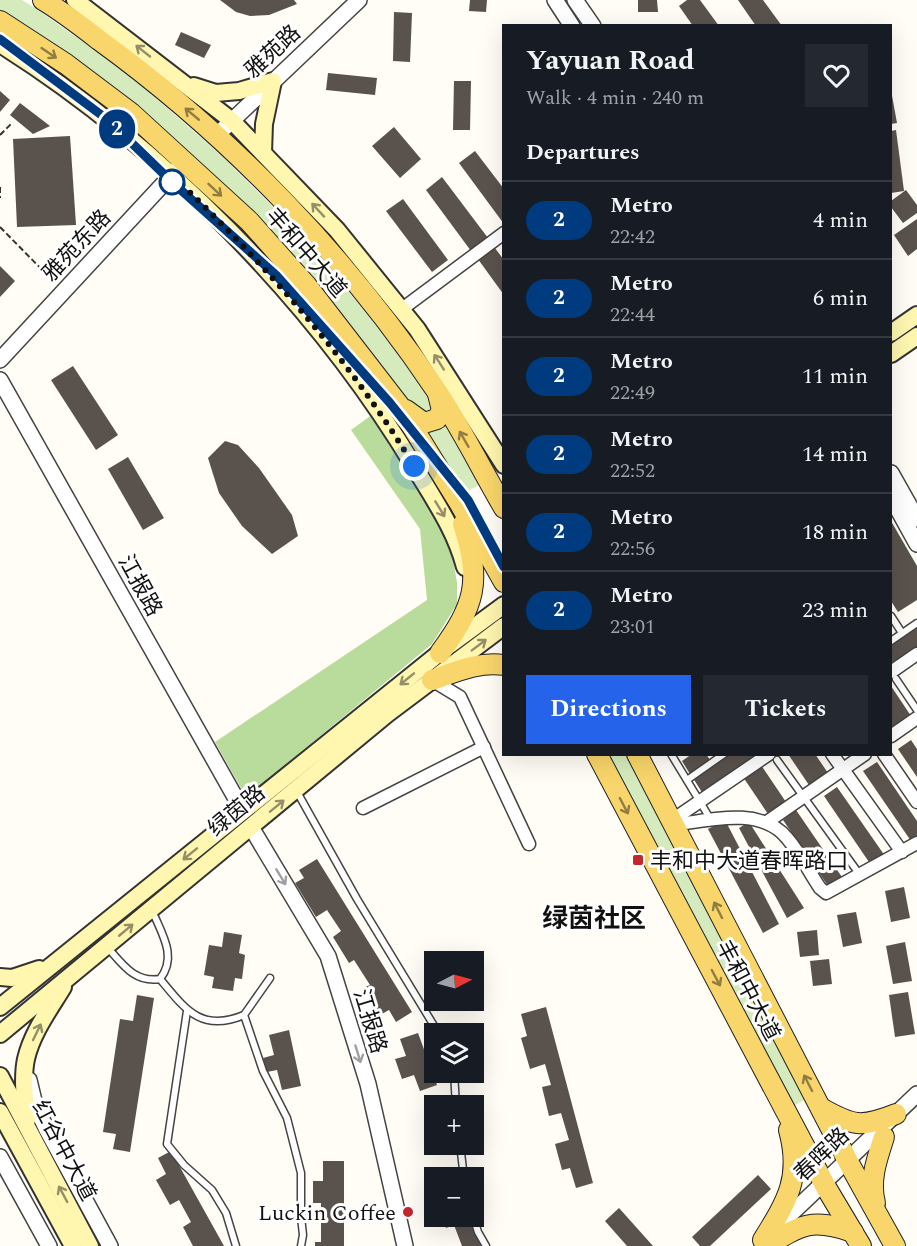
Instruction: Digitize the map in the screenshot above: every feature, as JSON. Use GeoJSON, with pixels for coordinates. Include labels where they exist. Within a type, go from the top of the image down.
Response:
{"type":"FeatureCollection","features":[{"type":"Feature","properties":{"kind":"main road","name":"丰和中大道"},"geometry":{"type":"LineString","coordinates":[[43,0],[136,66],[217,135],[285,203],[357,283],[438,394],[502,505]]}},
{"type":"Feature","properties":{"kind":"main road"},"geometry":{"type":"LineString","coordinates":[[75,0],[231,120],[337,230],[402,309],[437,357],[502,462]]}},
{"type":"Feature","properties":{"kind":"main road","name":"丰和中大道"},"geometry":{"type":"LineString","coordinates":[[0,21],[66,64],[131,113],[178,168],[249,221],[307,286],[399,405],[452,490],[502,578]]}},
{"type":"Feature","properties":{"kind":"main road"},"geometry":{"type":"LineString","coordinates":[[0,44],[37,67],[148,154],[178,168],[251,255],[291,298],[350,372],[392,431],[457,538],[472,591]]}},
{"type":"Feature","properties":{"kind":"main road"},"geometry":{"type":"LineString","coordinates":[[184,83],[216,93],[239,91],[273,81],[264,124],[263,153]]}},
{"type":"Feature","properties":{"kind":"main road"},"geometry":{"type":"LineString","coordinates":[[893,331],[917,315]]}},
{"type":"Feature","properties":{"kind":"main road"},"geometry":{"type":"LineString","coordinates":[[892,353],[917,336]]}},
{"type":"Feature","properties":{"kind":"main road"},"geometry":{"type":"LineString","coordinates":[[399,405],[424,423],[437,419],[442,410],[438,394]]}},
{"type":"Feature","properties":{"kind":"main road"},"geometry":{"type":"LineString","coordinates":[[483,472],[502,486]]}},
{"type":"Feature","properties":{"kind":"main road"},"geometry":{"type":"LineString","coordinates":[[440,653],[461,624],[469,605],[474,577],[470,544],[452,490]]}},
{"type":"Feature","properties":{"kind":"main road","name":"绿茵路"},"geometry":{"type":"LineString","coordinates":[[0,1007],[440,653],[502,606]]}},
{"type":"Feature","properties":{"kind":"main road","name":"绿茵路"},"geometry":{"type":"LineString","coordinates":[[0,1034],[387,714],[502,628]]}},
{"type":"Feature","properties":{"kind":"main road"},"geometry":{"type":"LineString","coordinates":[[432,680],[469,667],[502,665]]}},
{"type":"Feature","properties":{"kind":"main road","name":"丰和中大道"},"geometry":{"type":"LineString","coordinates":[[598,756],[825,1185],[857,1239]]}},
{"type":"Feature","properties":{"kind":"main road","name":"丰和中大道"},"geometry":{"type":"LineString","coordinates":[[638,756],[849,1163],[895,1246]]}},
{"type":"Feature","properties":{"kind":"main road"},"geometry":{"type":"LineString","coordinates":[[0,977],[12,978],[32,973],[56,961]]}},
{"type":"Feature","properties":{"kind":"main road"},"geometry":{"type":"LineString","coordinates":[[0,1128],[22,1135],[26,1059],[36,1032],[69,977]]}},
{"type":"Feature","properties":{"kind":"main road","name":"红谷中大道"},"geometry":{"type":"LineString","coordinates":[[0,1076],[22,1135],[73,1246]]}},
{"type":"Feature","properties":{"kind":"main road"},"geometry":{"type":"LineString","coordinates":[[763,1244],[782,1209],[795,1168],[792,1143],[781,1101]]}},
{"type":"Feature","properties":{"kind":"main road"},"geometry":{"type":"LineString","coordinates":[[821,1108],[844,1121],[859,1124],[874,1123],[896,1114]]}},
{"type":"Feature","properties":{"kind":"main road","name":"红谷中大道"},"geometry":{"type":"LineString","coordinates":[[0,1112],[22,1135],[90,1246]]}},
{"type":"Feature","properties":{"kind":"main road"},"geometry":{"type":"LineString","coordinates":[[879,1217],[872,1192],[873,1173],[884,1137]]}},
{"type":"Feature","properties":{"kind":"main road"},"geometry":{"type":"LineString","coordinates":[[763,1244],[809,1224],[822,1223],[857,1239]]}},
{"type":"Feature","properties":{"kind":"street","name":"雅苑路"},"geometry":{"type":"LineString","coordinates":[[217,135],[359,0]]}},
{"type":"Feature","properties":{"kind":"street"},"geometry":{"type":"LineString","coordinates":[[555,0],[571,24]]}},
{"type":"Feature","properties":{"kind":"street"},"geometry":{"type":"LineString","coordinates":[[575,0],[592,24]]}},
{"type":"Feature","properties":{"kind":"street","name":"雅苑东路"},"geometry":{"type":"LineString","coordinates":[[0,360],[178,168]]}},
{"type":"Feature","properties":{"kind":"street"},"geometry":{"type":"LineString","coordinates":[[402,309],[502,234]]}},
{"type":"Feature","properties":{"kind":"street","name":"江报路"},"geometry":{"type":"LineString","coordinates":[[0,380],[243,812]]}},
{"type":"Feature","properties":{"kind":"street"},"geometry":{"type":"LineString","coordinates":[[892,475],[917,519]]}},
{"type":"Feature","properties":{"kind":"street"},"geometry":{"type":"LineString","coordinates":[[892,499],[917,544]]}},
{"type":"Feature","properties":{"kind":"street"},"geometry":{"type":"LineString","coordinates":[[894,675],[917,654]]}},
{"type":"Feature","properties":{"kind":"street"},"geometry":{"type":"LineString","coordinates":[[432,680],[460,697],[530,844]]}},
{"type":"Feature","properties":{"kind":"street"},"geometry":{"type":"LineString","coordinates":[[892,735],[917,718]]}},
{"type":"Feature","properties":{"kind":"street"},"geometry":{"type":"LineString","coordinates":[[363,808],[484,747]]}},
{"type":"Feature","properties":{"kind":"street"},"geometry":{"type":"LineString","coordinates":[[833,756],[902,852]]}},
{"type":"Feature","properties":{"kind":"street"},"geometry":{"type":"LineString","coordinates":[[767,822],[862,756]]}},
{"type":"Feature","properties":{"kind":"street"},"geometry":{"type":"LineString","coordinates":[[886,756],[917,802]]}},
{"type":"Feature","properties":{"kind":"street"},"geometry":{"type":"LineString","coordinates":[[672,823],[700,802],[773,757]]}},
{"type":"Feature","properties":{"kind":"street"},"geometry":{"type":"LineString","coordinates":[[672,823],[754,818],[767,822],[788,838],[815,881],[826,893],[917,843]]}},
{"type":"Feature","properties":{"kind":"street","name":"江报路"},"geometry":{"type":"LineString","coordinates":[[251,826],[328,956],[368,1084],[405,1246]]}},
{"type":"Feature","properties":{"kind":"street"},"geometry":{"type":"LineString","coordinates":[[26,1059],[29,1084],[35,1105],[110,1246]]}},
{"type":"Feature","properties":{"kind":"street","name":"春晖路"},"geometry":{"type":"LineString","coordinates":[[763,1244],[849,1163],[917,1094]]}},
{"type":"Feature","properties":{"kind":"street","name":"春晖路"},"geometry":{"type":"LineString","coordinates":[[849,1163],[884,1137],[917,1107]]}},
{"type":"Feature","properties":{"kind":"street"},"geometry":{"type":"LineString","coordinates":[[0,1157],[49,1246]]}},
{"type":"Feature","properties":{"kind":"lane"},"geometry":{"type":"LineString","coordinates":[[892,618],[902,633]]}},
{"type":"Feature","properties":{"kind":"lane"},"geometry":{"type":"LineString","coordinates":[[892,639],[917,623]]}},
{"type":"Feature","properties":{"kind":"lane"},"geometry":{"type":"LineString","coordinates":[[894,675],[917,710]]}},
{"type":"Feature","properties":{"kind":"lane"},"geometry":{"type":"LineString","coordinates":[[672,756],[711,820]]}},
{"type":"Feature","properties":{"kind":"lane"},"geometry":{"type":"LineString","coordinates":[[687,780],[720,756]]}},
{"type":"Feature","properties":{"kind":"lane"},"geometry":{"type":"LineString","coordinates":[[773,757],[860,875]]}},
{"type":"Feature","properties":{"kind":"lane"},"geometry":{"type":"LineString","coordinates":[[296,790],[357,899],[432,1023]]}},
{"type":"Feature","properties":{"kind":"lane"},"geometry":{"type":"LineString","coordinates":[[106,946],[134,975],[148,981],[160,979],[167,970],[169,956],[151,909]]}},
{"type":"Feature","properties":{"kind":"lane"},"geometry":{"type":"LineString","coordinates":[[160,979],[187,1011],[206,1021],[228,1022],[244,1015],[270,978]]}},
{"type":"Feature","properties":{"kind":"lane"},"geometry":{"type":"LineString","coordinates":[[187,1011],[167,1144],[184,1165],[212,1190],[226,1213],[236,1246]]}},
{"type":"Feature","properties":{"kind":"lane"},"geometry":{"type":"LineString","coordinates":[[244,1015],[263,1071],[287,1118],[302,1173],[303,1235],[301,1246]]}},
{"type":"Feature","properties":{"kind":"lane"},"geometry":{"type":"LineString","coordinates":[[476,1227],[486,1246]]}},
{"type":"Feature","properties":{"kind":"path"},"geometry":{"type":"LineString","coordinates":[[0,135],[11,124]]}},
{"type":"Feature","properties":{"kind":"path"},"geometry":{"type":"LineString","coordinates":[[0,187],[0,198]]}},
{"type":"Feature","properties":{"kind":"path"},"geometry":{"type":"LineString","coordinates":[[0,226],[63,292]]}},
{"type":"Feature","properties":{"kind":"green space"},"geometry":{"type":"Polygon","coordinates":[[[0,0],[22,0],[126,72],[223,157],[306,240],[385,336],[439,412],[479,480],[478,486],[465,492],[461,489],[281,245],[0,12],[0,0]]]}},
{"type":"Feature","properties":{"kind":"green space"},"geometry":{"type":"Polygon","coordinates":[[[373,414],[451,546],[457,583],[457,604],[432,644],[246,797],[215,742],[427,600],[420,529],[351,430],[373,414]]]}},
{"type":"Feature","properties":{"kind":"green space"},"geometry":{"type":"Polygon","coordinates":[[[605,756],[628,756],[806,1094],[804,1100],[794,1106],[788,1103],[605,756]]]}},
{"type":"Feature","properties":{"kind":"building"},"geometry":{"type":"Polygon","coordinates":[[[220,0],[294,0],[297,4],[269,15],[250,16],[236,12],[220,0]]]}},
{"type":"Feature","properties":{"kind":"building"},"geometry":{"type":"Polygon","coordinates":[[[470,0],[487,0],[486,12],[469,11],[470,0]]]}},
{"type":"Feature","properties":{"kind":"building"},"geometry":{"type":"Polygon","coordinates":[[[638,0],[657,0],[658,12],[638,12],[638,0]]]}},
{"type":"Feature","properties":{"kind":"building"},"geometry":{"type":"Polygon","coordinates":[[[687,0],[700,0],[718,24],[692,24],[679,6],[687,0]]]}},
{"type":"Feature","properties":{"kind":"building"},"geometry":{"type":"Polygon","coordinates":[[[738,0],[763,0],[781,24],[755,24],[738,0]]]}},
{"type":"Feature","properties":{"kind":"building"},"geometry":{"type":"Polygon","coordinates":[[[394,12],[412,13],[410,62],[393,61],[394,12]]]}},
{"type":"Feature","properties":{"kind":"building"},"geometry":{"type":"Polygon","coordinates":[[[181,32],[211,45],[204,58],[175,45],[181,32]]]}},
{"type":"Feature","properties":{"kind":"building"},"geometry":{"type":"Polygon","coordinates":[[[328,73],[377,78],[375,95],[326,90],[328,73]]]}},
{"type":"Feature","properties":{"kind":"building"},"geometry":{"type":"Polygon","coordinates":[[[454,81],[471,81],[470,130],[453,130],[454,81]]]}},
{"type":"Feature","properties":{"kind":"building"},"geometry":{"type":"Polygon","coordinates":[[[0,91],[10,100],[0,112],[0,91]]]}},
{"type":"Feature","properties":{"kind":"building"},"geometry":{"type":"Polygon","coordinates":[[[892,96],[897,123],[892,124],[892,96]]]}},
{"type":"Feature","properties":{"kind":"building"},"geometry":{"type":"Polygon","coordinates":[[[20,103],[50,126],[33,134],[10,115],[20,103]]]}},
{"type":"Feature","properties":{"kind":"building"},"geometry":{"type":"Polygon","coordinates":[[[394,127],[421,159],[400,178],[372,146],[394,127]]]}},
{"type":"Feature","properties":{"kind":"building"},"geometry":{"type":"Polygon","coordinates":[[[896,130],[904,191],[892,193],[892,131],[896,130]]]}},
{"type":"Feature","properties":{"kind":"building"},"geometry":{"type":"Polygon","coordinates":[[[70,136],[76,225],[17,227],[13,139],[70,136]]]}},
{"type":"Feature","properties":{"kind":"building"},"geometry":{"type":"Polygon","coordinates":[[[475,151],[502,186],[502,221],[459,163],[475,151]]]}},
{"type":"Feature","properties":{"kind":"building"},"geometry":{"type":"Polygon","coordinates":[[[442,177],[488,238],[471,251],[426,190],[442,177]]]}},
{"type":"Feature","properties":{"kind":"building"},"geometry":{"type":"Polygon","coordinates":[[[906,190],[917,205],[917,213],[903,223],[892,208],[892,200],[906,190]]]}},
{"type":"Feature","properties":{"kind":"building"},"geometry":{"type":"Polygon","coordinates":[[[403,199],[448,260],[432,272],[386,211],[403,199]]]}},
{"type":"Feature","properties":{"kind":"building"},"geometry":{"type":"Polygon","coordinates":[[[917,219],[917,249],[908,256],[894,235],[917,219]]]}},
{"type":"Feature","properties":{"kind":"building"},"geometry":{"type":"Polygon","coordinates":[[[491,243],[502,257],[502,292],[475,255],[491,243]]]}},
{"type":"Feature","properties":{"kind":"building"},"geometry":{"type":"Polygon","coordinates":[[[0,266],[15,281],[0,297],[0,266]]]}},
{"type":"Feature","properties":{"kind":"building"},"geometry":{"type":"Polygon","coordinates":[[[73,366],[118,435],[96,450],[51,380],[73,366]]]}},
{"type":"Feature","properties":{"kind":"building"},"geometry":{"type":"Polygon","coordinates":[[[225,441],[238,445],[259,468],[292,515],[298,536],[272,554],[242,526],[219,493],[208,458],[225,441]]]}},
{"type":"Feature","properties":{"kind":"building"},"geometry":{"type":"Polygon","coordinates":[[[128,457],[164,518],[143,530],[108,469],[128,457]]]}},
{"type":"Feature","properties":{"kind":"building"},"geometry":{"type":"Polygon","coordinates":[[[892,523],[917,566],[917,600],[898,612],[892,603],[892,523]]]}},
{"type":"Feature","properties":{"kind":"building"},"geometry":{"type":"Polygon","coordinates":[[[917,628],[917,648],[892,664],[892,644],[917,628]]]}},
{"type":"Feature","properties":{"kind":"building"},"geometry":{"type":"Polygon","coordinates":[[[892,688],[913,719],[895,731],[892,727],[892,688]]]}},
{"type":"Feature","properties":{"kind":"building"},"geometry":{"type":"Polygon","coordinates":[[[911,740],[917,749],[917,777],[898,749],[911,740]]]}},
{"type":"Feature","properties":{"kind":"building"},"geometry":{"type":"Polygon","coordinates":[[[689,756],[707,756],[710,760],[690,774],[682,761],[689,756]]]}},
{"type":"Feature","properties":{"kind":"building"},"geometry":{"type":"Polygon","coordinates":[[[725,756],[760,756],[703,794],[693,778],[725,756]]]}},
{"type":"Feature","properties":{"kind":"building"},"geometry":{"type":"Polygon","coordinates":[[[789,756],[816,756],[830,776],[811,788],[789,756]]]}},
{"type":"Feature","properties":{"kind":"building"},"geometry":{"type":"Polygon","coordinates":[[[877,762],[917,821],[917,836],[911,841],[863,771],[877,762]]]}},
{"type":"Feature","properties":{"kind":"building"},"geometry":{"type":"Polygon","coordinates":[[[761,765],[788,805],[770,817],[743,777],[761,765]]]}},
{"type":"Feature","properties":{"kind":"building"},"geometry":{"type":"Polygon","coordinates":[[[837,787],[885,856],[871,865],[824,796],[837,787]]]}},
{"type":"Feature","properties":{"kind":"building"},"geometry":{"type":"Polygon","coordinates":[[[796,810],[844,880],[830,889],[783,820],[796,810]]]}},
{"type":"Feature","properties":{"kind":"building"},"geometry":{"type":"Polygon","coordinates":[[[725,820],[779,924],[763,933],[708,829],[725,820]]]}},
{"type":"Feature","properties":{"kind":"building"},"geometry":{"type":"Polygon","coordinates":[[[749,822],[804,908],[787,918],[739,828],[749,822]]]}},
{"type":"Feature","properties":{"kind":"building"},"geometry":{"type":"Polygon","coordinates":[[[317,859],[412,1012],[396,1022],[389,1010],[380,1015],[363,988],[370,985],[354,960],[349,963],[333,937],[341,931],[327,910],[316,917],[295,883],[304,878],[299,870],[317,859]]]}},
{"type":"Feature","properties":{"kind":"building"},"geometry":{"type":"Polygon","coordinates":[[[904,887],[910,918],[891,922],[885,891],[904,887]]]}},
{"type":"Feature","properties":{"kind":"building"},"geometry":{"type":"Polygon","coordinates":[[[856,912],[862,943],[843,947],[837,915],[856,912]]]}},
{"type":"Feature","properties":{"kind":"building"},"geometry":{"type":"Polygon","coordinates":[[[817,930],[819,955],[800,957],[797,932],[817,930]]]}},
{"type":"Feature","properties":{"kind":"building"},"geometry":{"type":"Polygon","coordinates":[[[224,932],[242,935],[239,953],[245,955],[242,979],[235,978],[233,991],[212,988],[214,977],[204,975],[209,945],[222,947],[224,932]]]}},
{"type":"Feature","properties":{"kind":"building"},"geometry":{"type":"Polygon","coordinates":[[[905,942],[912,981],[893,984],[886,946],[905,942]]]}},
{"type":"Feature","properties":{"kind":"building"},"geometry":{"type":"Polygon","coordinates":[[[829,959],[832,984],[813,986],[810,961],[829,959]]]}},
{"type":"Feature","properties":{"kind":"building"},"geometry":{"type":"Polygon","coordinates":[[[908,992],[915,1034],[895,1037],[889,995],[908,992]]]}},
{"type":"Feature","properties":{"kind":"building"},"geometry":{"type":"Polygon","coordinates":[[[137,995],[154,998],[130,1152],[113,1149],[116,1134],[103,1132],[120,1019],[133,1021],[137,995]]]}},
{"type":"Feature","properties":{"kind":"building"},"geometry":{"type":"Polygon","coordinates":[[[546,1007],[593,1183],[576,1188],[570,1168],[562,1170],[555,1144],[569,1140],[561,1113],[549,1116],[542,1087],[551,1085],[545,1064],[530,1069],[521,1038],[527,1036],[521,1014],[546,1007]]]}},
{"type":"Feature","properties":{"kind":"building"},"geometry":{"type":"Polygon","coordinates":[[[289,1030],[301,1086],[282,1090],[277,1070],[267,1072],[263,1058],[274,1055],[269,1035],[289,1030]]]}},
{"type":"Feature","properties":{"kind":"building"},"geometry":{"type":"Polygon","coordinates":[[[418,1033],[424,1049],[424,1083],[436,1083],[437,1085],[420,1091],[414,1075],[402,1079],[395,1059],[406,1056],[400,1039],[418,1033]]]}},
{"type":"Feature","properties":{"kind":"building"},"geometry":{"type":"Polygon","coordinates":[[[171,1151],[224,1246],[193,1246],[183,1227],[191,1222],[179,1200],[170,1205],[156,1180],[166,1174],[158,1158],[171,1151]]]}},
{"type":"Feature","properties":{"kind":"building"},"geometry":{"type":"Polygon","coordinates":[[[323,1161],[344,1161],[344,1246],[315,1246],[315,1242],[321,1242],[321,1203],[313,1203],[313,1181],[323,1181],[323,1161]]]}},
{"type":"Feature","properties":{"kind":"building"},"geometry":{"type":"Polygon","coordinates":[[[758,1175],[771,1189],[710,1246],[700,1246],[692,1237],[758,1175]]]}},
{"type":"Feature","properties":{"kind":"building"},"geometry":{"type":"Polygon","coordinates":[[[619,1208],[653,1246],[627,1246],[605,1221],[619,1208]]]}},
{"type":"Feature","properties":{"kind":"building"},"geometry":{"type":"Polygon","coordinates":[[[455,1227],[475,1227],[481,1246],[462,1246],[455,1227]]]}},
{"type":"Feature","properties":{"kind":"metro line","name":"2"},"geometry":{"type":"LineString","coordinates":[[0,39],[108,120],[173,183],[276,275],[390,403],[468,500],[502,563]]}},
{"type":"Feature","properties":{"kind":"place","name":"丰和中大道春晖路口"},"geometry":{"type":"Point","coordinates":[638,860]}},
{"type":"Feature","properties":{"kind":"place","name":"Luckin Coffee"},"geometry":{"type":"Point","coordinates":[408,1212]}},
{"type":"Feature","properties":{"kind":"district","name":"绿茵社区"},"geometry":{"type":"Point","coordinates":[594,918]}},
{"type":"Feature","properties":{"kind":"route"},"geometry":{"type":"LineString","coordinates":[[172,182],[172,175],[291,298],[350,372],[414,466]]}}]}
